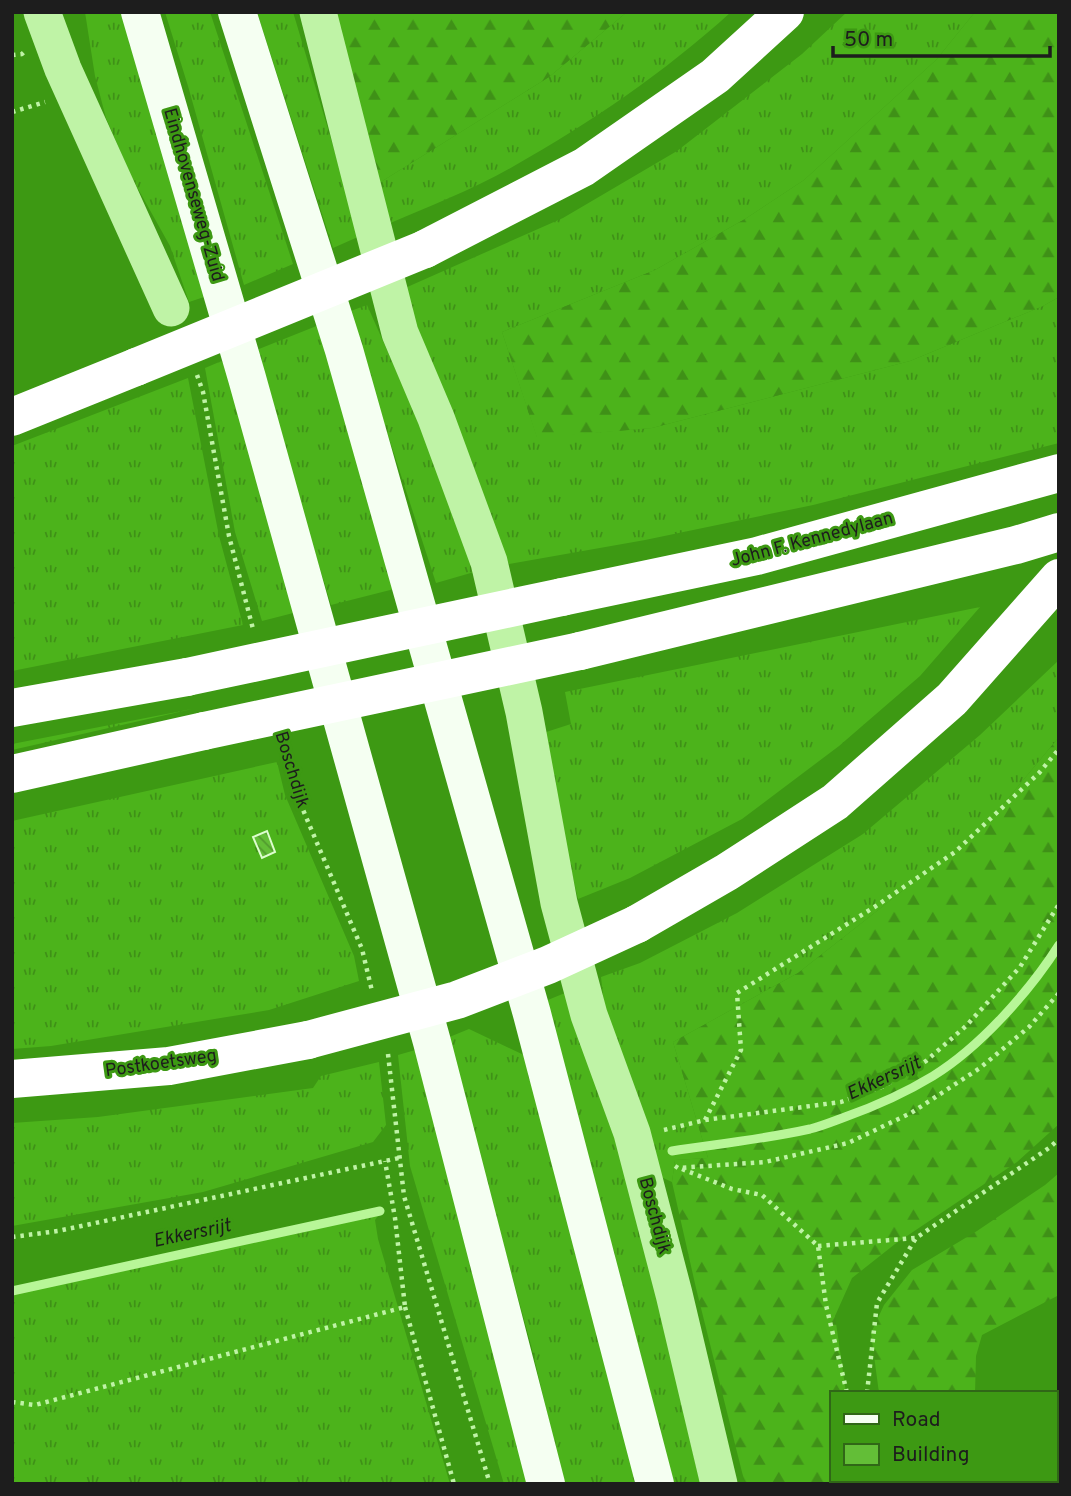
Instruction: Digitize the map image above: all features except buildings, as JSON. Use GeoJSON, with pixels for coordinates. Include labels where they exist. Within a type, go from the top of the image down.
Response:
{"type":"FeatureCollection","features":[{"type":"Feature","properties":{"kind":"highway"},"geometry":{"type":"LineString","coordinates":[[12,417],[425,249],[584,167],[715,76],[785,12]]}},
{"type":"Feature","properties":{"kind":"highway","name":"John F. Kennedylaan"},"geometry":{"type":"LineString","coordinates":[[12,708],[187,677],[757,556],[1059,473]]}},
{"type":"Feature","properties":{"kind":"highway","name":"Boschdijk"},"geometry":{"type":"LineString","coordinates":[[12,774],[580,651],[1059,533]]}},
{"type":"Feature","properties":{"kind":"highway","name":"Postkoetsweg"},"geometry":{"type":"LineString","coordinates":[[12,1079],[169,1066],[308,1040],[457,1000],[548,965],[637,924],[727,872],[835,802],[952,699],[1055,583]]}},
{"type":"Feature","properties":{"kind":"main road","name":"Eindhovenseweg-Zuid"},"geometry":{"type":"LineString","coordinates":[[140,12],[247,378],[432,1042],[546,1484]]}},
{"type":"Feature","properties":{"kind":"main road"},"geometry":{"type":"LineString","coordinates":[[237,12],[345,349],[532,1014],[655,1484]]}},
{"type":"Feature","properties":{"kind":"street"},"geometry":{"type":"LineString","coordinates":[[42,12],[63,69],[171,308]]}},
{"type":"Feature","properties":{"kind":"street","name":"Boschdijk"},"geometry":{"type":"LineString","coordinates":[[318,12],[400,333],[436,418],[489,562],[524,712],[559,903],[589,1015],[650,1136],[674,1294],[719,1484]]}},
{"type":"Feature","properties":{"kind":"path"},"geometry":{"type":"LineString","coordinates":[[203,392],[229,536],[253,630]]}},
{"type":"Feature","properties":{"kind":"path","name":"Boschdijk"},"geometry":{"type":"LineString","coordinates":[[281,737],[295,791],[362,949],[374,999]]}},
{"type":"Feature","properties":{"kind":"path"},"geometry":{"type":"LineString","coordinates":[[705,1120],[741,1050],[737,993],[876,906],[955,852],[1039,773],[1059,749]]}},
{"type":"Feature","properties":{"kind":"path"},"geometry":{"type":"LineString","coordinates":[[650,1136],[705,1120],[841,1102],[884,1086],[926,1061],[967,1026],[1020,967],[1059,904]]}},
{"type":"Feature","properties":{"kind":"path"},"geometry":{"type":"LineString","coordinates":[[678,1168],[765,1162],[848,1143],[911,1113],[979,1068],[1029,1027],[1059,993]]}},
{"type":"Feature","properties":{"kind":"path"},"geometry":{"type":"LineString","coordinates":[[387,1049],[404,1196],[490,1484]]}},
{"type":"Feature","properties":{"kind":"path"},"geometry":{"type":"LineString","coordinates":[[650,1136],[669,1129]]}},
{"type":"Feature","properties":{"kind":"path"},"geometry":{"type":"LineString","coordinates":[[867,1391],[877,1303],[916,1238],[1049,1149],[1059,1139]]}},
{"type":"Feature","properties":{"kind":"path"},"geometry":{"type":"LineString","coordinates":[[12,1237],[58,1231],[399,1158]]}},
{"type":"Feature","properties":{"kind":"path"},"geometry":{"type":"LineString","coordinates":[[385,1161],[395,1218],[405,1307],[454,1484]]}},
{"type":"Feature","properties":{"kind":"path"},"geometry":{"type":"LineString","coordinates":[[670,1163],[732,1189],[762,1195],[818,1246],[827,1305],[846,1391]]}},
{"type":"Feature","properties":{"kind":"path"},"geometry":{"type":"LineString","coordinates":[[818,1246],[916,1238]]}},
{"type":"Feature","properties":{"kind":"path"},"geometry":{"type":"LineString","coordinates":[[12,1402],[36,1405],[405,1307]]}},
{"type":"Feature","properties":{"kind":"green space"},"geometry":{"type":"Polygon","coordinates":[[[85,12],[127,12],[213,294],[189,302],[170,246],[132,178],[106,118],[95,76],[85,12]]]}},
{"type":"Feature","properties":{"kind":"green space"},"geometry":{"type":"Polygon","coordinates":[[[165,12],[210,12],[293,264],[244,285],[188,86],[165,12]]]}},
{"type":"Feature","properties":{"kind":"green space"},"geometry":{"type":"Polygon","coordinates":[[[257,12],[293,12],[360,236],[333,248],[257,12]]]}},
{"type":"Feature","properties":{"kind":"green space"},"geometry":{"type":"Polygon","coordinates":[[[325,12],[627,12],[549,77],[376,185],[325,12]]]}},
{"type":"Feature","properties":{"kind":"green space"},"geometry":{"type":"Polygon","coordinates":[[[627,12],[731,12],[653,76],[571,132],[483,182],[388,224],[376,185],[549,77],[627,12]]]}},
{"type":"Feature","properties":{"kind":"green space"},"geometry":{"type":"Polygon","coordinates":[[[847,12],[975,12],[936,60],[804,180],[745,219],[655,270],[502,332],[537,437],[652,428],[910,361],[1059,297],[1059,443],[813,505],[645,540],[509,564],[396,292],[563,218],[677,151],[802,54],[847,12]]]}},
{"type":"Feature","properties":{"kind":"green space"},"geometry":{"type":"Polygon","coordinates":[[[975,12],[1059,12],[1059,297],[910,361],[652,428],[537,438],[502,332],[655,270],[745,219],[804,180],[936,60],[975,12]]]}},
{"type":"Feature","properties":{"kind":"green space"},"geometry":{"type":"Polygon","coordinates":[[[367,305],[481,570],[436,583],[348,312],[367,305]]]}},
{"type":"Feature","properties":{"kind":"green space"},"geometry":{"type":"Polygon","coordinates":[[[319,325],[402,587],[331,605],[254,351],[319,325]]]}},
{"type":"Feature","properties":{"kind":"green space"},"geometry":{"type":"Polygon","coordinates":[[[224,360],[301,611],[262,621],[235,532],[205,368],[224,360]]]}},
{"type":"Feature","properties":{"kind":"green space"},"geometry":{"type":"Polygon","coordinates":[[[188,378],[219,536],[243,625],[12,671],[12,446],[188,378]]]}},
{"type":"Feature","properties":{"kind":"green space"},"geometry":{"type":"Polygon","coordinates":[[[980,607],[920,676],[839,746],[742,819],[630,878],[578,899],[540,734],[571,724],[565,692],[980,607]]]}},
{"type":"Feature","properties":{"kind":"green space"},"geometry":{"type":"Polygon","coordinates":[[[1059,660],[1059,737],[985,826],[798,973],[673,1042],[708,1158],[675,1160],[672,1182],[659,1176],[607,1030],[601,977],[640,963],[737,913],[863,834],[980,735],[1059,660]]]}},
{"type":"Feature","properties":{"kind":"green space"},"geometry":{"type":"Polygon","coordinates":[[[192,709],[12,750],[12,744],[192,709]]]}},
{"type":"Feature","properties":{"kind":"green space"},"geometry":{"type":"Polygon","coordinates":[[[1059,737],[1059,1124],[1017,1162],[895,1244],[852,1278],[835,1316],[846,1391],[830,1391],[830,1482],[861,1484],[745,1484],[672,1182],[675,1160],[708,1158],[673,1042],[798,973],[985,826],[1059,737]]]}},
{"type":"Feature","properties":{"kind":"green space"},"geometry":{"type":"Polygon","coordinates":[[[277,762],[285,795],[354,956],[359,981],[269,1010],[51,1046],[12,1049],[12,821],[277,762]]]}},
{"type":"Feature","properties":{"kind":"green space"},"geometry":{"type":"Polygon","coordinates":[[[565,993],[627,1163],[700,1484],[674,1484],[543,1002],[565,993]]]}},
{"type":"Feature","properties":{"kind":"green space"},"geometry":{"type":"Polygon","coordinates":[[[469,1029],[526,1056],[639,1484],[564,1484],[531,1345],[447,1038],[469,1029]]]}},
{"type":"Feature","properties":{"kind":"green space"},"geometry":{"type":"Polygon","coordinates":[[[419,1049],[532,1484],[504,1484],[410,1166],[398,1055],[419,1049]]]}},
{"type":"Feature","properties":{"kind":"green space"},"geometry":{"type":"Polygon","coordinates":[[[379,1062],[386,1125],[373,1142],[203,1192],[12,1226],[12,1123],[98,1117],[313,1088],[321,1076],[379,1062]]]}},
{"type":"Feature","properties":{"kind":"green space"},"geometry":{"type":"Polygon","coordinates":[[[1059,1173],[1059,1295],[982,1335],[976,1356],[975,1391],[879,1391],[871,1333],[884,1305],[912,1270],[977,1231],[1059,1173]]]}},
{"type":"Feature","properties":{"kind":"green space"},"geometry":{"type":"Polygon","coordinates":[[[380,1213],[375,1220],[378,1239],[450,1484],[12,1484],[12,1291],[380,1213]]]}},
{"type":"Feature","properties":{"kind":"waterway","name":"Ekkersrijt"},"geometry":{"type":"LineString","coordinates":[[672,1151],[810,1129],[868,1108],[912,1088],[951,1064],[986,1034],[1033,981],[1059,945]]}},
{"type":"Feature","properties":{"kind":"waterway","name":"Ekkersrijt"},"geometry":{"type":"LineString","coordinates":[[12,1291],[380,1211]]}}]}
